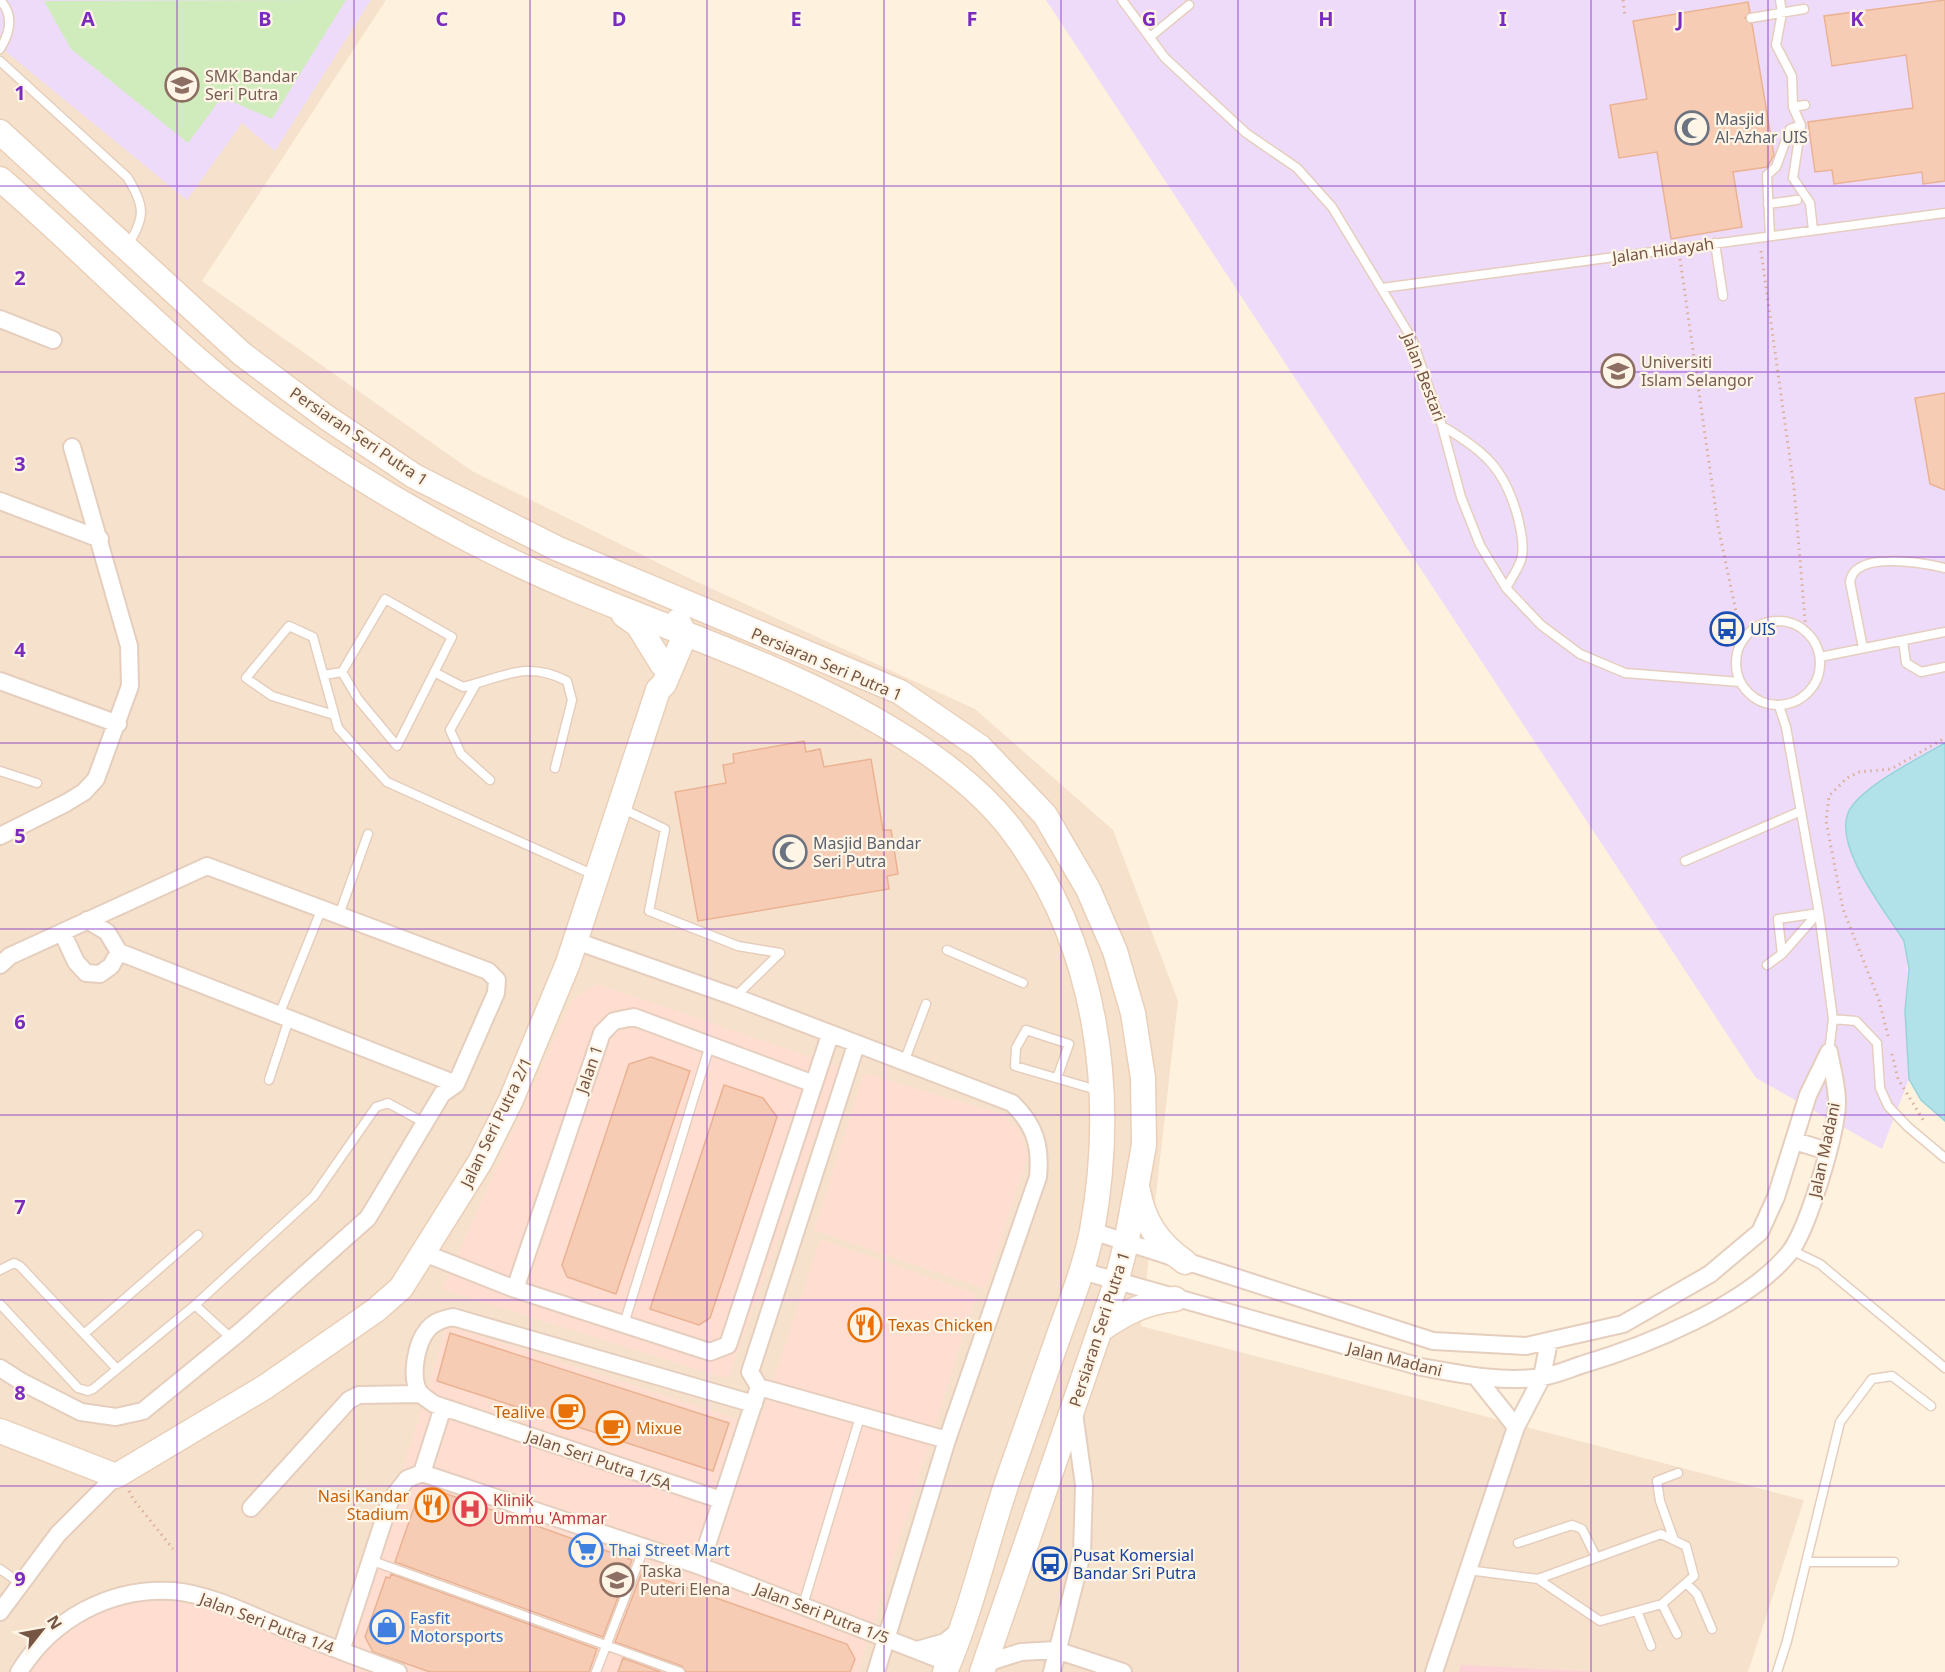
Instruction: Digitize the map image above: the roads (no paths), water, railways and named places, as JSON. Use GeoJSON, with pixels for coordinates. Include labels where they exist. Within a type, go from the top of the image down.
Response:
{"type":"FeatureCollection","features":[{"type":"Feature","properties":{"kind":"street","name":"Persiaran Seri Putra 1"},"geometry":{"type":"LineString","coordinates":[[0,132],[242,354],[326,417],[414,476],[556,548],[900,692],[980,747],[1045,815],[1088,889],[1115,951],[1133,1013],[1143,1078],[1144,1145],[1126,1244],[1116,1283],[1000,1627],[984,1668]]}},
{"type":"Feature","properties":{"kind":"street","name":"Persiaran Seri Putra 1"},"geometry":{"type":"LineString","coordinates":[[0,179],[220,379],[332,460],[493,553],[610,605],[680,630],[749,660],[827,695],[898,733],[958,776],[1009,826],[1045,880],[1070,935],[1087,988],[1100,1054],[1103,1091],[1102,1144],[1092,1231],[1082,1271],[1007,1482],[963,1627],[947,1667]]}},
{"type":"Feature","properties":{"kind":"street"},"geometry":{"type":"LineString","coordinates":[[0,319],[53,340]]}},
{"type":"Feature","properties":{"kind":"street"},"geometry":{"type":"LineString","coordinates":[[0,836],[84,792],[96,779],[130,686],[132,666],[129,646],[72,447]]}},
{"type":"Feature","properties":{"kind":"street"},"geometry":{"type":"LineString","coordinates":[[0,501],[100,539]]}},
{"type":"Feature","properties":{"kind":"street"},"geometry":{"type":"LineString","coordinates":[[556,548],[585,570],[662,607],[680,630],[695,621],[708,622],[761,644],[785,645]]}},
{"type":"Feature","properties":{"kind":"street"},"geometry":{"type":"LineString","coordinates":[[610,605],[638,625],[666,666],[694,658],[749,660]]}},
{"type":"Feature","properties":{"kind":"street","name":"Jalan Seri Putra 2/1"},"geometry":{"type":"LineString","coordinates":[[119,1474],[265,1387],[376,1310],[400,1288],[424,1254],[480,1162],[511,1100],[576,940],[621,808],[658,690],[657,684],[680,630]]}},
{"type":"Feature","properties":{"kind":"street"},"geometry":{"type":"LineString","coordinates":[[0,681],[118,724]]}},
{"type":"Feature","properties":{"kind":"street"},"geometry":{"type":"LineString","coordinates":[[0,965],[10,956],[207,866],[488,971],[497,980],[496,993],[456,1084],[442,1094],[423,1122],[368,1218],[232,1339],[143,1411],[116,1417],[81,1412],[22,1382],[0,1368]]}},
{"type":"Feature","properties":{"kind":"street"},"geometry":{"type":"LineString","coordinates":[[87,920],[107,932],[119,952],[456,1084]]}},
{"type":"Feature","properties":{"kind":"street"},"geometry":{"type":"LineString","coordinates":[[62,932],[76,962],[86,972],[100,974],[111,966],[119,952]]}},
{"type":"Feature","properties":{"kind":"street"},"geometry":{"type":"LineString","coordinates":[[576,940],[735,997],[856,1046],[1012,1103],[1026,1116],[1036,1135],[1040,1157],[1038,1177],[947,1440],[876,1672]]}},
{"type":"Feature","properties":{"kind":"street","name":"Jalan 1"},"geometry":{"type":"LineString","coordinates":[[515,1289],[602,1033],[614,1021],[634,1017],[814,1084]]}},
{"type":"Feature","properties":{"kind":"street"},"geometry":{"type":"LineString","coordinates":[[424,1254],[515,1289],[710,1352],[728,1345],[830,1035]]}},
{"type":"Feature","properties":{"kind":"street"},"geometry":{"type":"LineString","coordinates":[[856,1046],[750,1372],[759,1387],[947,1440]]}},
{"type":"Feature","properties":{"kind":"street","name":"Jalan Madani"},"geometry":{"type":"LineString","coordinates":[[1092,1231],[1126,1244],[1433,1341],[1526,1346],[1623,1324],[1710,1274],[1760,1232],[1776,1197],[1808,1095],[1829,1053]]}},
{"type":"Feature","properties":{"kind":"street","name":"Jalan Madani"},"geometry":{"type":"LineString","coordinates":[[1082,1271],[1116,1283],[1421,1367],[1478,1377],[1542,1377],[1630,1350],[1662,1337],[1737,1296],[1773,1272],[1791,1250],[1807,1221],[1827,1151],[1837,1102],[1829,1053]]}},
{"type":"Feature","properties":{"kind":"street"},"geometry":{"type":"LineString","coordinates":[[1795,1141],[1827,1151]]}},
{"type":"Feature","properties":{"kind":"street"},"geometry":{"type":"LineString","coordinates":[[1137,1186],[1140,1204],[1155,1235],[1165,1248],[1185,1262]]}},
{"type":"Feature","properties":{"kind":"street"},"geometry":{"type":"LineString","coordinates":[[1100,1330],[1136,1308],[1154,1301],[1175,1299]]}},
{"type":"Feature","properties":{"kind":"street"},"geometry":{"type":"LineString","coordinates":[[251,1508],[349,1400],[359,1395],[420,1394],[414,1379],[414,1364],[427,1330],[439,1320],[453,1317],[754,1404]]}},
{"type":"Feature","properties":{"kind":"street"},"geometry":{"type":"LineString","coordinates":[[1434,1672],[1516,1427],[1542,1377],[1549,1341]]}},
{"type":"Feature","properties":{"kind":"street"},"geometry":{"type":"LineString","coordinates":[[1478,1377],[1516,1427]]}},
{"type":"Feature","properties":{"kind":"street"},"geometry":{"type":"LineString","coordinates":[[700,1566],[759,1387]]}},
{"type":"Feature","properties":{"kind":"street","name":"Jalan Seri Putra 1/5A"},"geometry":{"type":"LineString","coordinates":[[420,1394],[443,1407],[721,1500]]}},
{"type":"Feature","properties":{"kind":"street"},"geometry":{"type":"LineString","coordinates":[[341,1651],[390,1501],[407,1479],[422,1473],[443,1407]]}},
{"type":"Feature","properties":{"kind":"street"},"geometry":{"type":"LineString","coordinates":[[1052,1672],[1082,1554],[1084,1485],[1073,1409]]}},
{"type":"Feature","properties":{"kind":"street"},"geometry":{"type":"LineString","coordinates":[[0,1431],[119,1474],[58,1534],[0,1612]]}},
{"type":"Feature","properties":{"kind":"street","name":"Jalan Seri Putra 1/5"},"geometry":{"type":"LineString","coordinates":[[422,1473],[700,1566],[888,1637],[947,1667]]}},
{"type":"Feature","properties":{"kind":"street","name":"Jalan Seri Putra 1/4"},"geometry":{"type":"LineString","coordinates":[[19,1672],[56,1628],[93,1604],[134,1592],[175,1591],[219,1602],[398,1672]]}},
{"type":"Feature","properties":{"kind":"street"},"geometry":{"type":"LineString","coordinates":[[917,1650],[945,1642],[963,1627]]}},
{"type":"Feature","properties":{"kind":"street"},"geometry":{"type":"LineString","coordinates":[[947,1667],[979,1648],[1000,1627]]}},
{"type":"Feature","properties":{"kind":"street"},"geometry":{"type":"LineString","coordinates":[[984,1668],[1021,1652],[1056,1650],[1123,1672]]}},
{"type":"Feature","properties":{"kind":"lane"},"geometry":{"type":"LineString","coordinates":[[0,0],[6,6],[10,24],[0,49]]}},
{"type":"Feature","properties":{"kind":"lane","name":"Jalan Bestari"},"geometry":{"type":"LineString","coordinates":[[1122,0],[1165,58],[1246,133],[1297,168],[1332,207],[1412,339],[1442,426],[1461,496],[1480,545],[1506,588],[1541,625],[1581,654],[1625,673],[1740,682]]}},
{"type":"Feature","properties":{"kind":"lane"},"geometry":{"type":"LineString","coordinates":[[1780,0],[1782,13],[1776,45],[1792,76],[1793,107],[1801,125],[1793,178],[1810,203],[1813,230]]}},
{"type":"Feature","properties":{"kind":"lane"},"geometry":{"type":"LineString","coordinates":[[1149,37],[1189,4]]}},
{"type":"Feature","properties":{"kind":"lane"},"geometry":{"type":"LineString","coordinates":[[1751,18],[1804,9]]}},
{"type":"Feature","properties":{"kind":"lane"},"geometry":{"type":"LineString","coordinates":[[0,61],[127,177],[137,192],[142,210],[139,228],[126,249]]}},
{"type":"Feature","properties":{"kind":"lane"},"geometry":{"type":"LineString","coordinates":[[1793,107],[1805,105]]}},
{"type":"Feature","properties":{"kind":"lane"},"geometry":{"type":"LineString","coordinates":[[1770,236],[1767,175],[1776,167],[1790,129],[1801,125]]}},
{"type":"Feature","properties":{"kind":"lane"},"geometry":{"type":"LineString","coordinates":[[1768,204],[1797,200]]}},
{"type":"Feature","properties":{"kind":"lane","name":"Jalan Hidayah"},"geometry":{"type":"LineString","coordinates":[[1382,288],[1945,213]]}},
{"type":"Feature","properties":{"kind":"lane"},"geometry":{"type":"LineString","coordinates":[[1715,243],[1723,296]]}},
{"type":"Feature","properties":{"kind":"lane"},"geometry":{"type":"LineString","coordinates":[[1442,426],[1477,446],[1495,465],[1511,493],[1521,530],[1522,559],[1506,588]]}},
{"type":"Feature","properties":{"kind":"lane"},"geometry":{"type":"LineString","coordinates":[[1863,648],[1850,582],[1851,575],[1856,568],[1866,564],[1912,561],[1945,568]]}},
{"type":"Feature","properties":{"kind":"lane"},"geometry":{"type":"LineString","coordinates":[[385,599],[452,637],[397,746],[358,699],[342,672],[385,599]]}},
{"type":"Feature","properties":{"kind":"lane"},"geometry":{"type":"LineString","coordinates":[[1779,621],[1793,624],[1806,632],[1815,643],[1820,657],[1819,671],[1814,685],[1805,696],[1792,703],[1779,706],[1756,700],[1740,682],[1736,668],[1737,654],[1742,640],[1752,630],[1765,623],[1779,621]]}},
{"type":"Feature","properties":{"kind":"lane"},"geometry":{"type":"LineString","coordinates":[[334,715],[272,696],[246,678],[289,626],[313,637],[338,728],[387,782],[598,877]]}},
{"type":"Feature","properties":{"kind":"lane"},"geometry":{"type":"LineString","coordinates":[[1820,657],[1945,632]]}},
{"type":"Feature","properties":{"kind":"lane"},"geometry":{"type":"LineString","coordinates":[[1903,641],[1906,663],[1921,672],[1945,667]]}},
{"type":"Feature","properties":{"kind":"lane"},"geometry":{"type":"LineString","coordinates":[[434,672],[462,687],[517,671],[548,671],[567,681],[572,700],[555,768]]}},
{"type":"Feature","properties":{"kind":"lane"},"geometry":{"type":"LineString","coordinates":[[324,675],[342,672]]}},
{"type":"Feature","properties":{"kind":"lane"},"geometry":{"type":"LineString","coordinates":[[476,684],[450,730],[461,754],[490,780]]}},
{"type":"Feature","properties":{"kind":"lane"},"geometry":{"type":"LineString","coordinates":[[1779,706],[1786,727],[1819,913],[1833,1019],[1829,1053]]}},
{"type":"Feature","properties":{"kind":"lane"},"geometry":{"type":"LineString","coordinates":[[0,771],[37,783]]}},
{"type":"Feature","properties":{"kind":"lane"},"geometry":{"type":"LineString","coordinates":[[621,808],[664,829],[649,911],[738,946],[780,953],[735,997]]}},
{"type":"Feature","properties":{"kind":"lane"},"geometry":{"type":"LineString","coordinates":[[1685,861],[1801,811]]}},
{"type":"Feature","properties":{"kind":"lane"},"geometry":{"type":"LineString","coordinates":[[339,915],[368,834]]}},
{"type":"Feature","properties":{"kind":"lane"},"geometry":{"type":"LineString","coordinates":[[269,1080],[284,1017],[321,908]]}},
{"type":"Feature","properties":{"kind":"lane"},"geometry":{"type":"LineString","coordinates":[[1782,954],[1778,919],[1819,913]]}},
{"type":"Feature","properties":{"kind":"lane"},"geometry":{"type":"LineString","coordinates":[[1767,965],[1782,954],[1819,913]]}},
{"type":"Feature","properties":{"kind":"lane"},"geometry":{"type":"LineString","coordinates":[[947,950],[1023,984]]}},
{"type":"Feature","properties":{"kind":"lane"},"geometry":{"type":"LineString","coordinates":[[904,1062],[926,1004]]}},
{"type":"Feature","properties":{"kind":"lane"},"geometry":{"type":"LineString","coordinates":[[1833,1019],[1856,1021],[1877,1043],[1880,1088],[1888,1106],[1908,1127],[1945,1158]]}},
{"type":"Feature","properties":{"kind":"lane"},"geometry":{"type":"LineString","coordinates":[[1057,1078],[1069,1044],[1026,1030],[1016,1048],[1015,1066],[1057,1078],[1103,1091]]}},
{"type":"Feature","properties":{"kind":"lane"},"geometry":{"type":"LineString","coordinates":[[624,1324],[710,1045]]}},
{"type":"Feature","properties":{"kind":"lane"},"geometry":{"type":"LineString","coordinates":[[0,1304],[78,1388],[87,1391],[93,1389],[195,1305],[314,1196],[376,1107],[388,1103],[423,1122]]}},
{"type":"Feature","properties":{"kind":"lane"},"geometry":{"type":"LineString","coordinates":[[84,1334],[198,1235]]}},
{"type":"Feature","properties":{"kind":"lane"},"geometry":{"type":"LineString","coordinates":[[1791,1250],[1821,1264],[1945,1368]]}},
{"type":"Feature","properties":{"kind":"lane"},"geometry":{"type":"LineString","coordinates":[[0,1270],[14,1263],[20,1266],[116,1368]]}},
{"type":"Feature","properties":{"kind":"lane"},"geometry":{"type":"LineString","coordinates":[[195,1305],[232,1339]]}},
{"type":"Feature","properties":{"kind":"lane"},"geometry":{"type":"LineString","coordinates":[[1777,1672],[1787,1641],[1840,1422],[1872,1379],[1892,1376],[1931,1406]]}},
{"type":"Feature","properties":{"kind":"lane"},"geometry":{"type":"LineString","coordinates":[[803,1605],[860,1417]]}},
{"type":"Feature","properties":{"kind":"lane"},"geometry":{"type":"LineString","coordinates":[[1674,1540],[1660,1501],[1657,1481],[1678,1473]]}},
{"type":"Feature","properties":{"kind":"lane"},"geometry":{"type":"LineString","coordinates":[[1518,1543],[1572,1525],[1582,1529],[1596,1557]]}},
{"type":"Feature","properties":{"kind":"lane"},"geometry":{"type":"LineString","coordinates":[[1468,1569],[1538,1579],[1600,1621],[1662,1604],[1694,1576],[1686,1546],[1661,1534],[1538,1579]]}},
{"type":"Feature","properties":{"kind":"lane"},"geometry":{"type":"LineString","coordinates":[[596,1672],[644,1548]]}},
{"type":"Feature","properties":{"kind":"lane"},"geometry":{"type":"LineString","coordinates":[[369,1560],[605,1647],[680,1672]]}},
{"type":"Feature","properties":{"kind":"lane"},"geometry":{"type":"LineString","coordinates":[[1806,1562],[1894,1562]]}},
{"type":"Feature","properties":{"kind":"lane"},"geometry":{"type":"LineString","coordinates":[[0,1569],[20,1583]]}},
{"type":"Feature","properties":{"kind":"lane"},"geometry":{"type":"LineString","coordinates":[[1686,1583],[1697,1594],[1712,1629]]}},
{"type":"Feature","properties":{"kind":"lane"},"geometry":{"type":"LineString","coordinates":[[1662,1604],[1677,1634]]}},
{"type":"Feature","properties":{"kind":"lane"},"geometry":{"type":"LineString","coordinates":[[1637,1611],[1651,1646]]}},
{"type":"Feature","properties":{"kind":"water"},"geometry":{"type":"Polygon","coordinates":[[[1945,743],[1945,1121],[1921,1100],[1909,1079],[1905,1011],[1909,968],[1904,941],[1864,879],[1848,844],[1846,827],[1848,813],[1864,793],[1891,774],[1945,743]]]}},
{"type":"Feature","properties":{"kind":"place","name":"SMK Bandar Seri Putra"},"geometry":{"type":"Point","coordinates":[182,85]}},
{"type":"Feature","properties":{"kind":"place","name":"Masjid Al-Azhar UIS"},"geometry":{"type":"Point","coordinates":[1692,128]}},
{"type":"Feature","properties":{"kind":"place","name":"Universiti Islam Selangor"},"geometry":{"type":"Point","coordinates":[1618,371]}},
{"type":"Feature","properties":{"kind":"place","name":"UIS"},"geometry":{"type":"Point","coordinates":[1727,629]}},
{"type":"Feature","properties":{"kind":"place","name":"Masjid Bandar Seri Putra"},"geometry":{"type":"Point","coordinates":[790,852]}},
{"type":"Feature","properties":{"kind":"place","name":"Texas Chicken"},"geometry":{"type":"Point","coordinates":[865,1325]}},
{"type":"Feature","properties":{"kind":"place","name":"Tealive"},"geometry":{"type":"Point","coordinates":[568,1412]}},
{"type":"Feature","properties":{"kind":"place","name":"Mixue"},"geometry":{"type":"Point","coordinates":[613,1428]}},
{"type":"Feature","properties":{"kind":"place","name":"Nasi Kandar Stadium"},"geometry":{"type":"Point","coordinates":[432,1505]}},
{"type":"Feature","properties":{"kind":"place","name":"Klinik Ummu 'Ammar"},"geometry":{"type":"Point","coordinates":[470,1509]}},
{"type":"Feature","properties":{"kind":"place","name":"Thai Street Mart"},"geometry":{"type":"Point","coordinates":[586,1550]}},
{"type":"Feature","properties":{"kind":"place","name":"Pusat Komersial Bandar Sri Putra"},"geometry":{"type":"Point","coordinates":[1050,1564]}},
{"type":"Feature","properties":{"kind":"place","name":"Taska Puteri Elena"},"geometry":{"type":"Point","coordinates":[617,1580]}},
{"type":"Feature","properties":{"kind":"place","name":"Fasfit Motorsports"},"geometry":{"type":"Point","coordinates":[387,1627]}}]}
